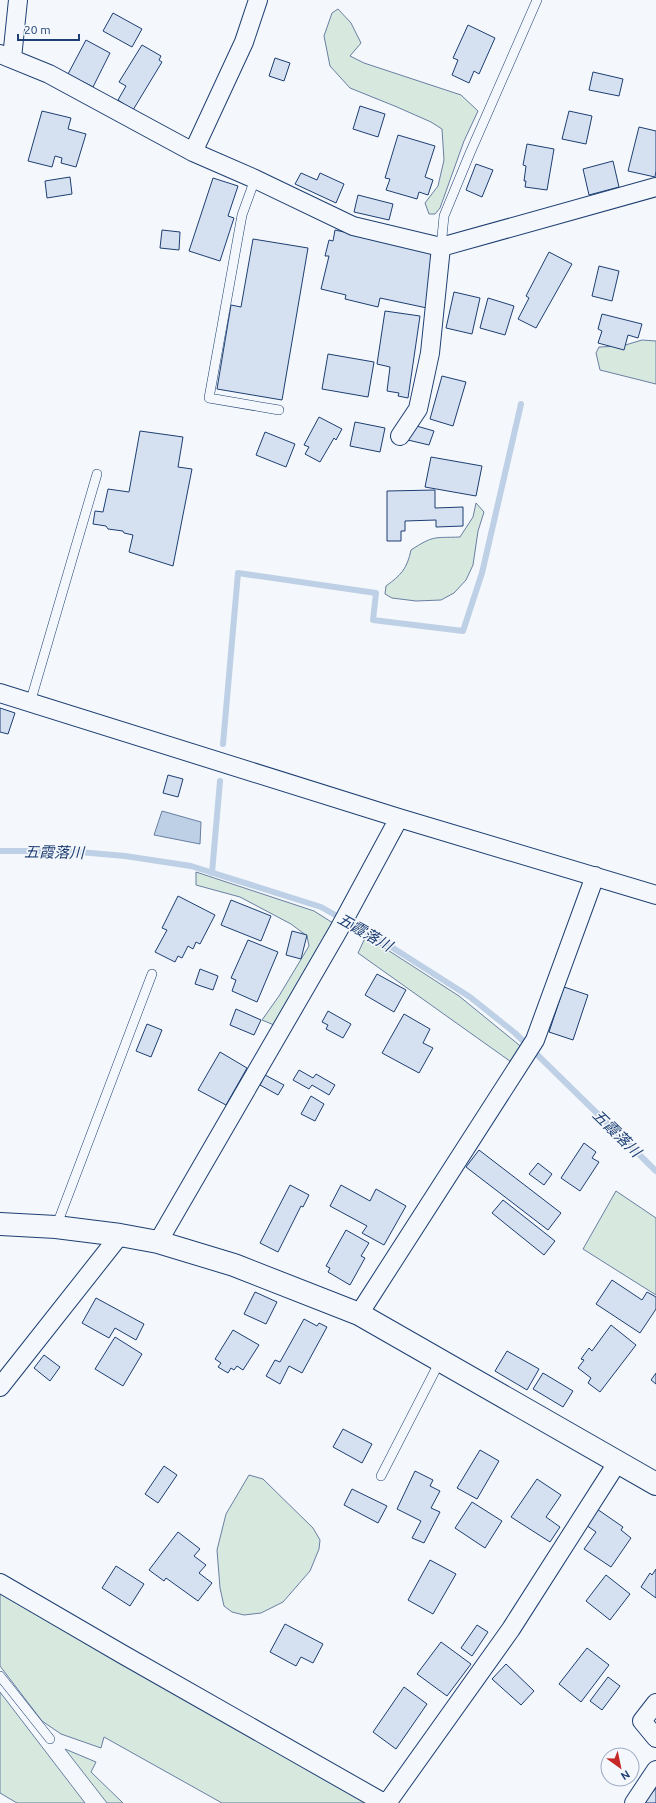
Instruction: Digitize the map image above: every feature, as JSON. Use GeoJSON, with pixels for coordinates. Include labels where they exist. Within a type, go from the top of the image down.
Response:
{"type":"FeatureCollection","features":[{"type":"Feature","properties":{"kind":"street"},"geometry":{"type":"LineString","coordinates":[[18,0],[6,56],[49,74],[124,116],[193,152],[255,179],[353,226],[442,248],[656,187]]}},
{"type":"Feature","properties":{"kind":"street"},"geometry":{"type":"LineString","coordinates":[[193,152],[244,42],[258,0]]}},
{"type":"Feature","properties":{"kind":"street"},"geometry":{"type":"LineString","coordinates":[[400,436],[418,409],[430,354],[442,248]]}},
{"type":"Feature","properties":{"kind":"street"},"geometry":{"type":"LineString","coordinates":[[0,693],[399,818],[656,895]]}},
{"type":"Feature","properties":{"kind":"street"},"geometry":{"type":"LineString","coordinates":[[158,1242],[350,910],[399,818]]}},
{"type":"Feature","properties":{"kind":"street"},"geometry":{"type":"LineString","coordinates":[[359,1314],[532,1047],[595,876]]}},
{"type":"Feature","properties":{"kind":"street"},"geometry":{"type":"LineString","coordinates":[[0,1224],[56,1227],[120,1235],[158,1242],[234,1265],[359,1314],[656,1484]]}},
{"type":"Feature","properties":{"kind":"street"},"geometry":{"type":"LineString","coordinates":[[0,1387],[120,1235]]}},
{"type":"Feature","properties":{"kind":"street"},"geometry":{"type":"LineString","coordinates":[[0,1583],[122,1654],[386,1803],[511,1629],[617,1463]]}},
{"type":"Feature","properties":{"kind":"street"},"geometry":{"type":"LineString","coordinates":[[656,1703],[642,1721],[656,1738]]}},
{"type":"Feature","properties":{"kind":"street"},"geometry":{"type":"LineString","coordinates":[[634,1803],[656,1770]]}},
{"type":"Feature","properties":{"kind":"lane"},"geometry":{"type":"LineString","coordinates":[[442,248],[444,216],[537,0]]}},
{"type":"Feature","properties":{"kind":"lane"},"geometry":{"type":"LineString","coordinates":[[255,179],[242,215],[209,398],[279,410]]}},
{"type":"Feature","properties":{"kind":"lane"},"geometry":{"type":"LineString","coordinates":[[30,703],[97,474]]}},
{"type":"Feature","properties":{"kind":"lane"},"geometry":{"type":"LineString","coordinates":[[56,1227],[152,974]]}},
{"type":"Feature","properties":{"kind":"lane"},"geometry":{"type":"LineString","coordinates":[[381,1476],[440,1361]]}},
{"type":"Feature","properties":{"kind":"lane"},"geometry":{"type":"LineString","coordinates":[[0,1676],[50,1739]]}},
{"type":"Feature","properties":{"kind":"shaded area"},"geometry":{"type":"Polygon","coordinates":[[[338,9],[351,23],[361,43],[350,56],[364,63],[461,95],[478,111],[464,141],[440,208],[435,214],[429,214],[425,203],[438,186],[444,160],[442,129],[431,122],[350,88],[330,66],[324,36],[332,13],[338,9]]]}},
{"type":"Feature","properties":{"kind":"shaded area"},"geometry":{"type":"Polygon","coordinates":[[[642,340],[656,341],[656,384],[600,370],[596,353],[599,347],[622,346],[642,340]]]}},
{"type":"Feature","properties":{"kind":"shaded area"},"geometry":{"type":"Polygon","coordinates":[[[476,503],[484,512],[478,531],[473,565],[466,580],[454,593],[441,600],[416,601],[392,598],[385,594],[386,586],[403,571],[408,562],[411,550],[434,538],[460,537],[473,517],[476,503]]]}},
{"type":"Feature","properties":{"kind":"shaded area"},"geometry":{"type":"Polygon","coordinates":[[[196,872],[314,911],[333,923],[274,1025],[262,1020],[279,996],[309,946],[307,936],[291,924],[240,897],[196,885],[196,872]]]}},
{"type":"Feature","properties":{"kind":"shaded area"},"geometry":{"type":"Polygon","coordinates":[[[366,936],[459,996],[524,1049],[514,1064],[358,953],[366,936]]]}},
{"type":"Feature","properties":{"kind":"shaded area"},"geometry":{"type":"Polygon","coordinates":[[[616,1191],[656,1218],[656,1295],[583,1249],[616,1191]]]}},
{"type":"Feature","properties":{"kind":"shaded area"},"geometry":{"type":"Polygon","coordinates":[[[249,1475],[263,1479],[313,1528],[320,1540],[319,1549],[310,1571],[283,1602],[261,1613],[244,1615],[232,1612],[224,1606],[220,1588],[217,1550],[226,1514],[249,1475]]]}},
{"type":"Feature","properties":{"kind":"shaded area"},"geometry":{"type":"Polygon","coordinates":[[[0,1594],[367,1803],[222,1803],[104,1737],[101,1748],[61,1734],[42,1721],[0,1666],[0,1594]]]}},
{"type":"Feature","properties":{"kind":"shaded area"},"geometry":{"type":"Polygon","coordinates":[[[0,1692],[85,1803],[17,1803],[0,1793],[0,1692]]]}},
{"type":"Feature","properties":{"kind":"shaded area"},"geometry":{"type":"Polygon","coordinates":[[[65,1749],[96,1762],[91,1772],[123,1803],[107,1803],[65,1749]]]}},
{"type":"Feature","properties":{"kind":"water"},"geometry":{"type":"Polygon","coordinates":[[[162,811],[201,822],[200,844],[154,835],[162,811]]]}},
{"type":"Feature","properties":{"kind":"building"},"geometry":{"type":"Polygon","coordinates":[[[113,13],[142,29],[132,47],[103,31],[113,13]]]}},
{"type":"Feature","properties":{"kind":"building"},"geometry":{"type":"Polygon","coordinates":[[[468,25],[495,38],[479,74],[474,71],[469,83],[452,75],[458,60],[453,58],[468,25]]]}},
{"type":"Feature","properties":{"kind":"building"},"geometry":{"type":"Polygon","coordinates":[[[86,40],[110,53],[93,87],[68,74],[86,40]]]}},
{"type":"Feature","properties":{"kind":"building"},"geometry":{"type":"Polygon","coordinates":[[[142,45],[161,56],[159,60],[162,62],[133,110],[118,100],[126,86],[119,82],[142,45]]]}},
{"type":"Feature","properties":{"kind":"building"},"geometry":{"type":"Polygon","coordinates":[[[275,58],[290,63],[284,81],[269,76],[275,58]]]}},
{"type":"Feature","properties":{"kind":"building"},"geometry":{"type":"Polygon","coordinates":[[[593,72],[623,79],[619,96],[589,90],[593,72]]]}},
{"type":"Feature","properties":{"kind":"building"},"geometry":{"type":"Polygon","coordinates":[[[360,106],[385,114],[378,137],[353,129],[360,106]]]}},
{"type":"Feature","properties":{"kind":"building"},"geometry":{"type":"Polygon","coordinates":[[[42,111],[71,118],[68,129],[86,134],[76,167],[61,163],[62,158],[55,156],[52,167],[28,161],[42,111]]]}},
{"type":"Feature","properties":{"kind":"building"},"geometry":{"type":"Polygon","coordinates":[[[569,111],[592,116],[586,144],[562,139],[569,111]]]}},
{"type":"Feature","properties":{"kind":"building"},"geometry":{"type":"Polygon","coordinates":[[[639,127],[656,131],[655,177],[628,171],[639,127]]]}},
{"type":"Feature","properties":{"kind":"building"},"geometry":{"type":"Polygon","coordinates":[[[398,135],[435,146],[425,177],[433,180],[428,195],[419,192],[417,199],[386,190],[390,179],[385,178],[398,135]]]}},
{"type":"Feature","properties":{"kind":"building"},"geometry":{"type":"Polygon","coordinates":[[[527,144],[554,149],[547,190],[525,187],[526,181],[524,181],[526,166],[523,165],[527,144]]]}},
{"type":"Feature","properties":{"kind":"building"},"geometry":{"type":"Polygon","coordinates":[[[613,161],[619,187],[589,195],[583,169],[613,161]]]}},
{"type":"Feature","properties":{"kind":"building"},"geometry":{"type":"Polygon","coordinates":[[[476,164],[493,170],[482,197],[466,190],[476,164]]]}},
{"type":"Feature","properties":{"kind":"building"},"geometry":{"type":"Polygon","coordinates":[[[301,173],[317,180],[320,173],[344,184],[336,203],[295,184],[301,173]]]}},
{"type":"Feature","properties":{"kind":"building"},"geometry":{"type":"Polygon","coordinates":[[[70,177],[72,194],[47,198],[45,181],[70,177]]]}},
{"type":"Feature","properties":{"kind":"building"},"geometry":{"type":"Polygon","coordinates":[[[213,178],[238,186],[228,216],[234,218],[220,261],[189,251],[213,178]]]}},
{"type":"Feature","properties":{"kind":"building"},"geometry":{"type":"Polygon","coordinates":[[[358,195],[393,204],[389,220],[354,212],[358,195]]]}},
{"type":"Feature","properties":{"kind":"building"},"geometry":{"type":"Polygon","coordinates":[[[162,230],[180,232],[179,250],[160,248],[162,230]]]}},
{"type":"Feature","properties":{"kind":"building"},"geometry":{"type":"Polygon","coordinates":[[[335,230],[439,253],[427,308],[380,298],[378,307],[345,299],[346,295],[321,289],[329,256],[325,256],[329,240],[333,241],[335,230]]]}},
{"type":"Feature","properties":{"kind":"building"},"geometry":{"type":"Polygon","coordinates":[[[253,239],[308,248],[282,400],[217,389],[231,305],[241,307],[253,239]]]}},
{"type":"Feature","properties":{"kind":"building"},"geometry":{"type":"Polygon","coordinates":[[[549,252],[572,264],[536,328],[518,319],[529,298],[526,296],[549,252]]]}},
{"type":"Feature","properties":{"kind":"building"},"geometry":{"type":"Polygon","coordinates":[[[599,266],[619,271],[612,301],[592,296],[599,266]]]}},
{"type":"Feature","properties":{"kind":"building"},"geometry":{"type":"Polygon","coordinates":[[[454,292],[480,298],[472,334],[446,328],[454,292]]]}},
{"type":"Feature","properties":{"kind":"building"},"geometry":{"type":"Polygon","coordinates":[[[488,298],[514,306],[505,335],[480,328],[488,298]]]}},
{"type":"Feature","properties":{"kind":"building"},"geometry":{"type":"Polygon","coordinates":[[[385,311],[420,316],[408,398],[398,396],[399,393],[387,391],[390,367],[377,364],[385,311]]]}},
{"type":"Feature","properties":{"kind":"building"},"geometry":{"type":"Polygon","coordinates":[[[602,314],[642,324],[638,338],[628,335],[624,350],[598,343],[602,331],[598,329],[602,314]]]}},
{"type":"Feature","properties":{"kind":"building"},"geometry":{"type":"Polygon","coordinates":[[[328,354],[374,362],[368,397],[322,389],[328,354]]]}},
{"type":"Feature","properties":{"kind":"building"},"geometry":{"type":"Polygon","coordinates":[[[442,376],[466,382],[453,426],[430,419],[442,376]]]}},
{"type":"Feature","properties":{"kind":"building"},"geometry":{"type":"Polygon","coordinates":[[[319,417],[342,429],[336,440],[334,438],[320,462],[305,454],[309,447],[304,445],[319,417]]]}},
{"type":"Feature","properties":{"kind":"building"},"geometry":{"type":"Polygon","coordinates":[[[355,422],[385,428],[380,452],[350,446],[355,422]]]}},
{"type":"Feature","properties":{"kind":"building"},"geometry":{"type":"Polygon","coordinates":[[[413,425],[434,431],[429,445],[408,440],[413,425]]]}},
{"type":"Feature","properties":{"kind":"building"},"geometry":{"type":"Polygon","coordinates":[[[140,431],[183,437],[178,467],[192,469],[173,566],[129,552],[133,535],[124,533],[123,531],[108,529],[106,526],[93,524],[95,511],[103,512],[108,489],[129,492],[140,431]]]}},
{"type":"Feature","properties":{"kind":"building"},"geometry":{"type":"Polygon","coordinates":[[[265,432],[295,444],[286,467],[256,455],[265,432]]]}},
{"type":"Feature","properties":{"kind":"building"},"geometry":{"type":"Polygon","coordinates":[[[431,457],[482,466],[476,496],[425,487],[431,457]]]}},
{"type":"Feature","properties":{"kind":"building"},"geometry":{"type":"Polygon","coordinates":[[[435,490],[435,508],[463,507],[463,526],[436,527],[436,520],[405,521],[405,531],[401,531],[401,541],[387,541],[387,491],[435,490]]]}},
{"type":"Feature","properties":{"kind":"building"},"geometry":{"type":"Polygon","coordinates":[[[0,708],[15,713],[8,734],[0,732],[0,708]]]}},
{"type":"Feature","properties":{"kind":"building"},"geometry":{"type":"Polygon","coordinates":[[[168,775],[183,779],[178,797],[163,793],[168,775]]]}},
{"type":"Feature","properties":{"kind":"building"},"geometry":{"type":"Polygon","coordinates":[[[178,896],[215,915],[200,944],[196,942],[193,949],[188,946],[182,958],[178,956],[175,962],[155,952],[167,930],[162,928],[178,896]]]}},
{"type":"Feature","properties":{"kind":"building"},"geometry":{"type":"Polygon","coordinates":[[[231,900],[271,916],[261,941],[221,925],[231,900]]]}},
{"type":"Feature","properties":{"kind":"building"},"geometry":{"type":"Polygon","coordinates":[[[292,931],[307,935],[301,959],[286,955],[292,931]]]}},
{"type":"Feature","properties":{"kind":"building"},"geometry":{"type":"Polygon","coordinates":[[[248,940],[278,952],[257,1002],[232,991],[236,980],[231,978],[248,940]]]}},
{"type":"Feature","properties":{"kind":"building"},"geometry":{"type":"Polygon","coordinates":[[[200,969],[218,976],[213,990],[195,984],[200,969]]]}},
{"type":"Feature","properties":{"kind":"building"},"geometry":{"type":"Polygon","coordinates":[[[377,974],[406,990],[394,1012],[365,995],[377,974]]]}},
{"type":"Feature","properties":{"kind":"building"},"geometry":{"type":"Polygon","coordinates":[[[564,987],[588,995],[573,1040],[549,1032],[564,987]]]}},
{"type":"Feature","properties":{"kind":"building"},"geometry":{"type":"Polygon","coordinates":[[[236,1009],[261,1020],[254,1035],[230,1025],[236,1009]]]}},
{"type":"Feature","properties":{"kind":"building"},"geometry":{"type":"Polygon","coordinates":[[[328,1011],[351,1024],[343,1038],[326,1029],[328,1025],[322,1022],[328,1011]]]}},
{"type":"Feature","properties":{"kind":"building"},"geometry":{"type":"Polygon","coordinates":[[[404,1014],[430,1029],[423,1043],[433,1048],[419,1073],[382,1053],[404,1014]]]}},
{"type":"Feature","properties":{"kind":"building"},"geometry":{"type":"Polygon","coordinates":[[[147,1024],[162,1030],[151,1057],[136,1051],[147,1024]]]}},
{"type":"Feature","properties":{"kind":"building"},"geometry":{"type":"Polygon","coordinates":[[[220,1052],[247,1068],[226,1105],[198,1090],[220,1052]]]}},
{"type":"Feature","properties":{"kind":"building"},"geometry":{"type":"Polygon","coordinates":[[[299,1070],[313,1078],[316,1074],[335,1085],[329,1095],[312,1085],[309,1089],[293,1080],[299,1070]]]}},
{"type":"Feature","properties":{"kind":"building"},"geometry":{"type":"Polygon","coordinates":[[[265,1075],[284,1085],[278,1095],[260,1085],[265,1075]]]}},
{"type":"Feature","properties":{"kind":"building"},"geometry":{"type":"Polygon","coordinates":[[[311,1096],[324,1104],[315,1121],[301,1114],[311,1096]]]}},
{"type":"Feature","properties":{"kind":"building"},"geometry":{"type":"Polygon","coordinates":[[[584,1143],[596,1152],[592,1158],[599,1162],[580,1191],[561,1178],[584,1143]]]}},
{"type":"Feature","properties":{"kind":"building"},"geometry":{"type":"Polygon","coordinates":[[[479,1150],[561,1213],[548,1230],[466,1167],[479,1150]]]}},
{"type":"Feature","properties":{"kind":"building"},"geometry":{"type":"Polygon","coordinates":[[[538,1163],[552,1174],[544,1185],[529,1174],[538,1163]]]}},
{"type":"Feature","properties":{"kind":"building"},"geometry":{"type":"Polygon","coordinates":[[[290,1185],[309,1195],[303,1207],[301,1206],[278,1252],[260,1243],[290,1185]]]}},
{"type":"Feature","properties":{"kind":"building"},"geometry":{"type":"Polygon","coordinates":[[[341,1185],[370,1201],[376,1189],[406,1206],[384,1245],[362,1233],[367,1226],[330,1206],[341,1185]]]}},
{"type":"Feature","properties":{"kind":"building"},"geometry":{"type":"Polygon","coordinates":[[[503,1200],[555,1241],[544,1255],[492,1213],[503,1200]]]}},
{"type":"Feature","properties":{"kind":"building"},"geometry":{"type":"Polygon","coordinates":[[[346,1230],[369,1243],[361,1256],[365,1258],[350,1285],[328,1272],[330,1268],[326,1266],[346,1230]]]}},
{"type":"Feature","properties":{"kind":"building"},"geometry":{"type":"Polygon","coordinates":[[[612,1280],[642,1300],[647,1292],[656,1297],[656,1309],[640,1333],[596,1304],[612,1280]]]}},
{"type":"Feature","properties":{"kind":"building"},"geometry":{"type":"Polygon","coordinates":[[[255,1292],[277,1302],[266,1324],[244,1314],[255,1292]]]}},
{"type":"Feature","properties":{"kind":"building"},"geometry":{"type":"Polygon","coordinates":[[[96,1298],[144,1324],[136,1340],[115,1328],[109,1338],[82,1323],[96,1298]]]}},
{"type":"Feature","properties":{"kind":"building"},"geometry":{"type":"Polygon","coordinates":[[[304,1319],[317,1326],[319,1323],[327,1327],[302,1373],[289,1366],[280,1384],[266,1376],[275,1360],[280,1362],[304,1319]]]}},
{"type":"Feature","properties":{"kind":"building"},"geometry":{"type":"Polygon","coordinates":[[[611,1325],[636,1345],[600,1392],[588,1383],[591,1378],[578,1368],[584,1360],[581,1359],[589,1348],[592,1351],[611,1325]]]}},
{"type":"Feature","properties":{"kind":"building"},"geometry":{"type":"Polygon","coordinates":[[[233,1330],[259,1345],[243,1370],[237,1366],[234,1370],[231,1368],[228,1373],[218,1367],[221,1363],[215,1359],[233,1330]]]}},
{"type":"Feature","properties":{"kind":"building"},"geometry":{"type":"Polygon","coordinates":[[[115,1337],[142,1354],[123,1386],[95,1369],[115,1337]]]}},
{"type":"Feature","properties":{"kind":"building"},"geometry":{"type":"Polygon","coordinates":[[[507,1351],[539,1369],[527,1390],[495,1371],[507,1351]]]}},
{"type":"Feature","properties":{"kind":"building"},"geometry":{"type":"Polygon","coordinates":[[[44,1355],[60,1367],[50,1381],[34,1368],[44,1355]]]}},
{"type":"Feature","properties":{"kind":"building"},"geometry":{"type":"Polygon","coordinates":[[[543,1373],[573,1391],[563,1407],[533,1389],[543,1373]]]}},
{"type":"Feature","properties":{"kind":"building"},"geometry":{"type":"Polygon","coordinates":[[[656,1373],[656,1384],[651,1380],[656,1373]]]}},
{"type":"Feature","properties":{"kind":"building"},"geometry":{"type":"Polygon","coordinates":[[[343,1429],[372,1444],[362,1463],[333,1447],[343,1429]]]}},
{"type":"Feature","properties":{"kind":"building"},"geometry":{"type":"Polygon","coordinates":[[[480,1450],[499,1461],[477,1499],[457,1488],[480,1450]]]}},
{"type":"Feature","properties":{"kind":"building"},"geometry":{"type":"Polygon","coordinates":[[[164,1466],[177,1475],[158,1503],[145,1494],[164,1466]]]}},
{"type":"Feature","properties":{"kind":"building"},"geometry":{"type":"Polygon","coordinates":[[[415,1471],[433,1480],[430,1486],[440,1491],[431,1508],[440,1512],[424,1543],[412,1538],[421,1521],[397,1509],[415,1471]]]}},
{"type":"Feature","properties":{"kind":"building"},"geometry":{"type":"Polygon","coordinates":[[[537,1479],[561,1495],[546,1517],[560,1527],[550,1542],[511,1517],[537,1479]]]}},
{"type":"Feature","properties":{"kind":"building"},"geometry":{"type":"Polygon","coordinates":[[[352,1489],[387,1506],[378,1523],[344,1505],[352,1489]]]}},
{"type":"Feature","properties":{"kind":"building"},"geometry":{"type":"Polygon","coordinates":[[[472,1502],[502,1521],[485,1548],[455,1528],[472,1502]]]}},
{"type":"Feature","properties":{"kind":"building"},"geometry":{"type":"Polygon","coordinates":[[[597,1509],[623,1527],[621,1530],[631,1538],[611,1567],[584,1549],[596,1532],[586,1525],[597,1509]]]}},
{"type":"Feature","properties":{"kind":"building"},"geometry":{"type":"Polygon","coordinates":[[[178,1532],[200,1549],[194,1556],[206,1565],[199,1573],[212,1583],[198,1601],[166,1578],[164,1581],[149,1570],[178,1532]]]}},
{"type":"Feature","properties":{"kind":"building"},"geometry":{"type":"Polygon","coordinates":[[[430,1560],[456,1574],[433,1614],[408,1600],[430,1560]]]}},
{"type":"Feature","properties":{"kind":"building"},"geometry":{"type":"Polygon","coordinates":[[[116,1566],[144,1584],[130,1606],[102,1588],[116,1566]]]}},
{"type":"Feature","properties":{"kind":"building"},"geometry":{"type":"Polygon","coordinates":[[[656,1569],[656,1598],[641,1587],[650,1573],[652,1575],[656,1569]]]}},
{"type":"Feature","properties":{"kind":"building"},"geometry":{"type":"Polygon","coordinates":[[[606,1575],[630,1594],[610,1620],[586,1601],[606,1575]]]}},
{"type":"Feature","properties":{"kind":"building"},"geometry":{"type":"Polygon","coordinates":[[[285,1624],[323,1644],[313,1663],[301,1657],[296,1666],[270,1652],[285,1624]]]}},
{"type":"Feature","properties":{"kind":"building"},"geometry":{"type":"Polygon","coordinates":[[[477,1625],[488,1632],[472,1656],[461,1648],[477,1625]]]}},
{"type":"Feature","properties":{"kind":"building"},"geometry":{"type":"Polygon","coordinates":[[[441,1642],[471,1664],[447,1696],[417,1674],[441,1642]]]}},
{"type":"Feature","properties":{"kind":"building"},"geometry":{"type":"Polygon","coordinates":[[[587,1648],[609,1665],[581,1702],[559,1684],[587,1648]]]}},
{"type":"Feature","properties":{"kind":"building"},"geometry":{"type":"Polygon","coordinates":[[[506,1664],[534,1691],[521,1705],[492,1679],[506,1664]]]}},
{"type":"Feature","properties":{"kind":"building"},"geometry":{"type":"Polygon","coordinates":[[[608,1677],[620,1686],[602,1710],[590,1701],[608,1677]]]}},
{"type":"Feature","properties":{"kind":"building"},"geometry":{"type":"Polygon","coordinates":[[[404,1687],[427,1704],[396,1749],[373,1732],[404,1687]]]}},
{"type":"Feature","properties":{"kind":"building"},"geometry":{"type":"Polygon","coordinates":[[[656,1788],[656,1803],[644,1803],[656,1788]]]}},
{"type":"Feature","properties":{"kind":"waterway"},"geometry":{"type":"LineString","coordinates":[[223,744],[238,573],[376,593],[373,620],[463,631],[482,573],[521,404]]}},
{"type":"Feature","properties":{"kind":"waterway"},"geometry":{"type":"LineString","coordinates":[[212,873],[220,781]]}},
{"type":"Feature","properties":{"kind":"waterway","name":"五霞落川"},"geometry":{"type":"LineString","coordinates":[[0,851],[68,851],[125,856],[191,866],[321,907],[382,941],[470,997],[515,1033],[656,1171]]}}]}
